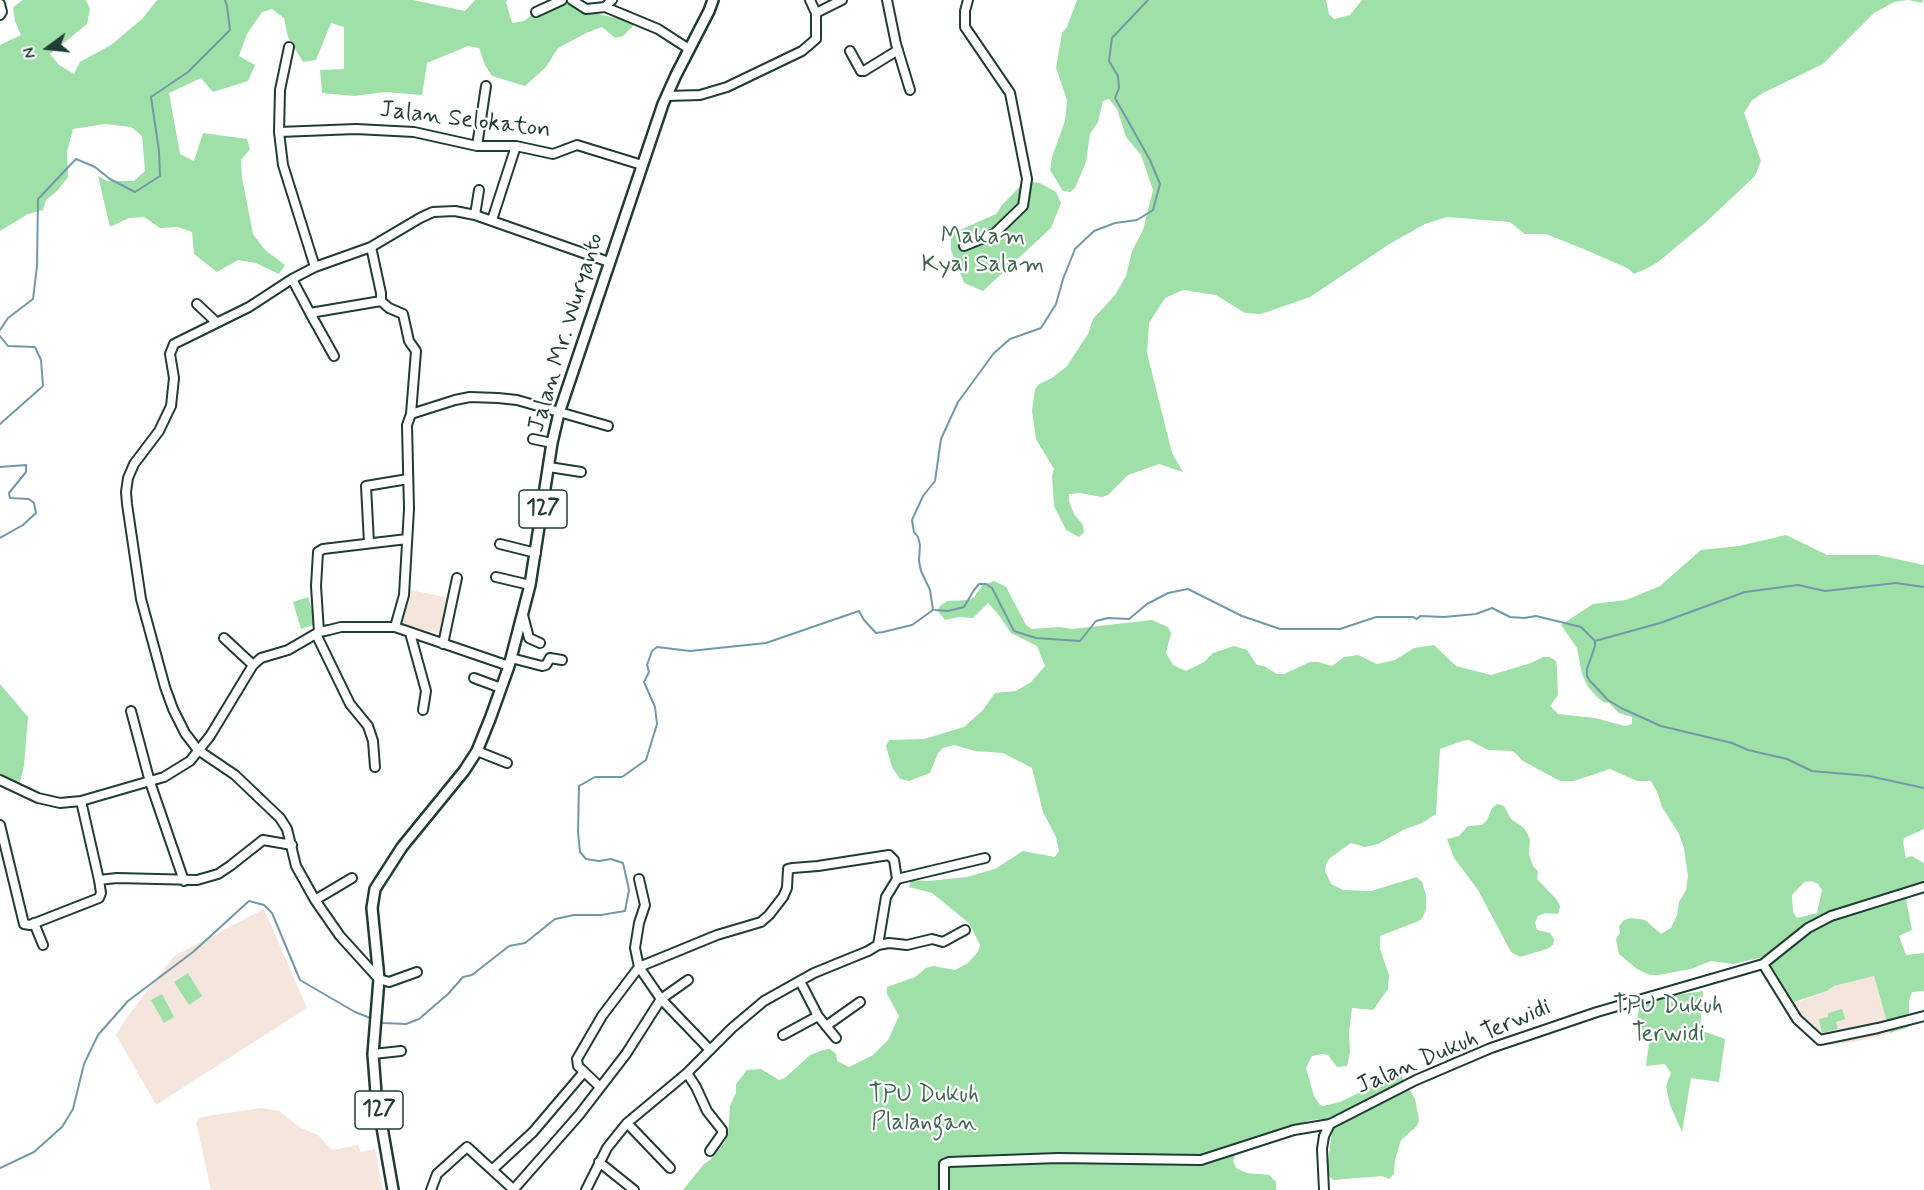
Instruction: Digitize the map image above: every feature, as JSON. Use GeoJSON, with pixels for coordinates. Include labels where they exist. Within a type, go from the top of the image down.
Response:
{"type":"FeatureCollection","features":[{"type":"Feature","properties":{"kind":"main road","name":"Jalan Mr. Wuryanto"},"geometry":{"type":"LineString","coordinates":[[393,1190],[376,1093],[373,1054],[379,979],[372,908],[375,889],[402,848],[464,771],[477,751],[501,688],[530,585],[552,443],[559,413],[667,96],[713,0]]}},
{"type":"Feature","properties":{"kind":"street"},"geometry":{"type":"LineString","coordinates":[[536,12],[562,0]]}},
{"type":"Feature","properties":{"kind":"street"},"geometry":{"type":"LineString","coordinates":[[572,0],[586,9],[605,7],[658,29],[688,49]]}},
{"type":"Feature","properties":{"kind":"street"},"geometry":{"type":"LineString","coordinates":[[605,7],[612,0]]}},
{"type":"Feature","properties":{"kind":"street"},"geometry":{"type":"LineString","coordinates":[[667,96],[700,95],[727,87],[802,51],[816,39],[816,13],[810,0]]}},
{"type":"Feature","properties":{"kind":"street"},"geometry":{"type":"LineString","coordinates":[[816,13],[842,0]]}},
{"type":"Feature","properties":{"kind":"street"},"geometry":{"type":"LineString","coordinates":[[887,0],[910,90]]}},
{"type":"Feature","properties":{"kind":"street"},"geometry":{"type":"LineString","coordinates":[[964,246],[994,234],[1023,206],[1027,178],[1010,93],[965,27],[968,0]]}},
{"type":"Feature","properties":{"kind":"street"},"geometry":{"type":"LineString","coordinates":[[0,4],[2,9],[0,15]]}},
{"type":"Feature","properties":{"kind":"street"},"geometry":{"type":"LineString","coordinates":[[289,47],[280,90],[279,132],[283,165],[315,267]]}},
{"type":"Feature","properties":{"kind":"street"},"geometry":{"type":"LineString","coordinates":[[850,51],[861,71],[864,71],[898,50]]}},
{"type":"Feature","properties":{"kind":"street"},"geometry":{"type":"LineString","coordinates":[[477,146],[486,86]]}},
{"type":"Feature","properties":{"kind":"street","name":"Jalan Selokaton"},"geometry":{"type":"LineString","coordinates":[[279,132],[356,129],[414,132],[477,146],[516,146],[553,154],[577,146],[642,165]]}},
{"type":"Feature","properties":{"kind":"street"},"geometry":{"type":"LineString","coordinates":[[492,220],[516,146]]}},
{"type":"Feature","properties":{"kind":"street"},"geometry":{"type":"LineString","coordinates":[[475,215],[479,190]]}},
{"type":"Feature","properties":{"kind":"street"},"geometry":{"type":"LineString","coordinates":[[417,972],[389,982],[379,979],[340,936],[315,900],[296,866],[287,829],[274,810],[235,775],[198,750],[185,733],[173,709],[156,659],[138,583],[126,492],[128,478],[134,464],[159,431],[171,406],[174,378],[171,350],[174,344],[249,307],[315,267],[371,247],[433,212],[455,211],[475,215],[609,262]]}},
{"type":"Feature","properties":{"kind":"street"},"geometry":{"type":"LineString","coordinates":[[371,247],[381,301],[389,308],[403,314],[409,341],[416,351],[411,414],[407,425],[407,539],[404,595],[395,627]]}},
{"type":"Feature","properties":{"kind":"street"},"geometry":{"type":"LineString","coordinates":[[292,279],[334,356]]}},
{"type":"Feature","properties":{"kind":"street"},"geometry":{"type":"LineString","coordinates":[[310,313],[381,301]]}},
{"type":"Feature","properties":{"kind":"street"},"geometry":{"type":"LineString","coordinates":[[198,304],[216,322]]}},
{"type":"Feature","properties":{"kind":"street"},"geometry":{"type":"LineString","coordinates":[[411,414],[438,404],[470,397],[517,400],[608,426]]}},
{"type":"Feature","properties":{"kind":"street"},"geometry":{"type":"LineString","coordinates":[[533,439],[552,443]]}},
{"type":"Feature","properties":{"kind":"street"},"geometry":{"type":"LineString","coordinates":[[549,467],[581,472]]}},
{"type":"Feature","properties":{"kind":"street"},"geometry":{"type":"LineString","coordinates":[[369,543],[366,486],[408,479]]}},
{"type":"Feature","properties":{"kind":"street"},"geometry":{"type":"LineString","coordinates":[[375,767],[373,741],[368,726],[350,704],[318,633],[316,586],[318,552],[323,549],[407,539]]}},
{"type":"Feature","properties":{"kind":"street"},"geometry":{"type":"LineString","coordinates":[[501,544],[536,553]]}},
{"type":"Feature","properties":{"kind":"street"},"geometry":{"type":"LineString","coordinates":[[496,577],[530,585]]}},
{"type":"Feature","properties":{"kind":"street"},"geometry":{"type":"LineString","coordinates":[[443,644],[457,578]]}},
{"type":"Feature","properties":{"kind":"street"},"geometry":{"type":"LineString","coordinates":[[523,615],[529,638],[540,643]]}},
{"type":"Feature","properties":{"kind":"street"},"geometry":{"type":"LineString","coordinates":[[0,780],[47,801],[60,803],[81,801],[150,782],[190,761],[216,727],[253,665],[261,658],[288,650],[318,633],[340,627],[395,627],[443,644],[510,662],[542,666],[546,665],[550,658],[562,660]]}},
{"type":"Feature","properties":{"kind":"street"},"geometry":{"type":"LineString","coordinates":[[410,633],[426,691],[423,710]]}},
{"type":"Feature","properties":{"kind":"street"},"geometry":{"type":"LineString","coordinates":[[224,638],[253,665]]}},
{"type":"Feature","properties":{"kind":"street"},"geometry":{"type":"LineString","coordinates":[[474,678],[501,688]]}},
{"type":"Feature","properties":{"kind":"street"},"geometry":{"type":"LineString","coordinates":[[131,711],[150,782],[184,881]]}},
{"type":"Feature","properties":{"kind":"street"},"geometry":{"type":"LineString","coordinates":[[477,751],[507,762]]}},
{"type":"Feature","properties":{"kind":"street"},"geometry":{"type":"LineString","coordinates":[[0,825],[24,924],[30,925],[99,898],[101,893],[99,880],[81,801]]}},
{"type":"Feature","properties":{"kind":"street"},"geometry":{"type":"LineString","coordinates":[[99,880],[117,878],[197,880],[230,866],[263,840],[272,840],[292,846]]}},
{"type":"Feature","properties":{"kind":"street"},"geometry":{"type":"LineString","coordinates":[[600,1087],[578,1066],[577,1059],[602,1016],[639,967],[717,935],[761,922],[783,897],[787,888],[788,869],[889,855],[894,860],[897,879],[886,897],[878,945]]}},
{"type":"Feature","properties":{"kind":"street"},"geometry":{"type":"LineString","coordinates":[[897,879],[985,858]]}},
{"type":"Feature","properties":{"kind":"street"},"geometry":{"type":"LineString","coordinates":[[315,900],[352,878]]}},
{"type":"Feature","properties":{"kind":"street"},"geometry":{"type":"LineString","coordinates":[[639,879],[645,905],[635,948],[639,967],[661,999],[710,1050]]}},
{"type":"Feature","properties":{"kind":"street","name":"Jalan Dukuh Terwidi"},"geometry":{"type":"LineString","coordinates":[[944,1190],[944,1164],[949,1162],[1058,1158],[1201,1160],[1294,1130],[1330,1124],[1416,1080],[1491,1048],[1597,1012],[1762,964],[1808,928],[1831,916],[1924,887]]}},
{"type":"Feature","properties":{"kind":"street"},"geometry":{"type":"LineString","coordinates":[[34,923],[43,945]]}},
{"type":"Feature","properties":{"kind":"street"},"geometry":{"type":"LineString","coordinates":[[586,1190],[599,1162],[627,1122],[687,1073],[732,1028],[764,1001],[800,981],[878,945],[889,943],[907,945],[928,939],[943,942],[965,930]]}},
{"type":"Feature","properties":{"kind":"street"},"geometry":{"type":"LineString","coordinates":[[1762,964],[1797,1020],[1820,1040],[1924,1016]]}},
{"type":"Feature","properties":{"kind":"street"},"geometry":{"type":"LineString","coordinates":[[431,1190],[437,1174],[467,1147],[514,1190],[559,1140],[626,1054],[661,999],[688,980]]}},
{"type":"Feature","properties":{"kind":"street"},"geometry":{"type":"LineString","coordinates":[[800,981],[818,1016],[836,1038]]}},
{"type":"Feature","properties":{"kind":"street"},"geometry":{"type":"LineString","coordinates":[[826,1026],[860,1002]]}},
{"type":"Feature","properties":{"kind":"street"},"geometry":{"type":"LineString","coordinates":[[783,1035],[818,1016]]}},
{"type":"Feature","properties":{"kind":"street"},"geometry":{"type":"LineString","coordinates":[[373,1054],[401,1051]]}},
{"type":"Feature","properties":{"kind":"street"},"geometry":{"type":"LineString","coordinates":[[493,1169],[533,1132],[584,1072]]}},
{"type":"Feature","properties":{"kind":"street"},"geometry":{"type":"LineString","coordinates":[[687,1073],[707,1111],[722,1130],[722,1134],[710,1151]]}},
{"type":"Feature","properties":{"kind":"street"},"geometry":{"type":"LineString","coordinates":[[627,1122],[670,1168]]}},
{"type":"Feature","properties":{"kind":"street"},"geometry":{"type":"LineString","coordinates":[[1324,1190],[1322,1149],[1324,1136],[1330,1124]]}},
{"type":"Feature","properties":{"kind":"street"},"geometry":{"type":"LineString","coordinates":[[599,1162],[634,1190]]}},
{"type":"Feature","properties":{"kind":"shaded area"},"geometry":{"type":"Polygon","coordinates":[[[406,589],[449,598],[441,633],[399,625],[406,589]]]}},
{"type":"Feature","properties":{"kind":"shaded area"},"geometry":{"type":"Polygon","coordinates":[[[264,909],[307,1008],[156,1105],[116,1035],[174,956],[264,909]]]}},
{"type":"Feature","properties":{"kind":"shaded area"},"geometry":{"type":"Polygon","coordinates":[[[1874,976],[1890,1033],[1860,1041],[1831,1045],[1813,1038],[1786,1006],[1827,991],[1834,986],[1874,976]]]}},
{"type":"Feature","properties":{"kind":"shaded area"},"geometry":{"type":"Polygon","coordinates":[[[261,1108],[279,1111],[301,1128],[318,1135],[332,1150],[358,1145],[361,1152],[375,1149],[383,1190],[211,1190],[196,1122],[201,1117],[261,1108]]]}},
{"type":"Feature","properties":{"kind":"green space"},"geometry":{"type":"Polygon","coordinates":[[[23,0],[86,0],[90,9],[87,24],[50,54],[59,65],[74,74],[80,62],[111,45],[142,19],[157,0],[413,0],[465,11],[475,0],[507,0],[512,23],[524,21],[547,3],[568,4],[586,11],[633,22],[633,26],[623,36],[615,38],[602,27],[558,48],[546,67],[525,86],[492,76],[479,48],[468,46],[427,63],[422,95],[385,92],[354,96],[322,93],[320,70],[344,69],[344,27],[331,23],[316,60],[303,62],[288,37],[284,18],[272,9],[262,12],[247,34],[239,56],[255,65],[248,81],[213,92],[201,78],[169,93],[180,154],[194,161],[203,133],[247,139],[250,149],[241,160],[242,178],[253,234],[265,250],[285,265],[279,274],[256,263],[238,260],[217,272],[194,254],[192,232],[178,227],[160,228],[144,217],[129,218],[110,227],[98,176],[107,181],[134,181],[145,171],[142,136],[131,127],[105,124],[73,129],[67,151],[68,177],[46,200],[43,210],[28,214],[0,231],[0,45],[21,35],[15,21],[13,7],[23,0]]]}},
{"type":"Feature","properties":{"kind":"green space"},"geometry":{"type":"Polygon","coordinates":[[[1077,0],[1326,0],[1329,14],[1334,19],[1350,15],[1362,0],[1908,0],[1894,2],[1874,13],[1823,64],[1752,100],[1744,113],[1761,161],[1755,176],[1705,223],[1658,262],[1634,274],[1627,268],[1546,234],[1525,234],[1510,222],[1447,217],[1425,224],[1391,243],[1310,297],[1267,312],[1245,313],[1216,295],[1183,290],[1165,298],[1149,323],[1147,353],[1172,453],[1183,472],[1159,464],[1128,475],[1108,495],[1102,497],[1080,493],[1069,494],[1074,514],[1083,525],[1084,532],[1079,537],[1066,530],[1054,506],[1052,476],[1054,469],[1036,439],[1032,411],[1035,389],[1067,366],[1088,334],[1093,319],[1115,295],[1126,276],[1132,251],[1143,230],[1153,190],[1141,155],[1126,137],[1117,109],[1109,99],[1103,101],[1098,122],[1090,134],[1086,162],[1075,188],[1070,192],[1063,191],[1050,170],[1052,157],[1065,121],[1067,100],[1056,68],[1062,33],[1067,27],[1077,0]]]}},
{"type":"Feature","properties":{"kind":"green space","name":"Makam Kyai Salam"},"geometry":{"type":"Polygon","coordinates":[[[1025,181],[1040,183],[1056,192],[1061,203],[1051,228],[983,291],[964,283],[951,250],[951,234],[996,214],[1025,181]]]}},
{"type":"Feature","properties":{"kind":"green space","name":"TPU Dukuh Plalangan"},"geometry":{"type":"Polygon","coordinates":[[[1786,535],[1827,555],[1878,555],[1924,565],[1924,829],[1904,838],[1903,843],[1906,858],[1912,856],[1924,863],[1924,894],[1906,899],[1912,930],[1899,936],[1906,955],[1924,953],[1924,991],[1912,992],[1909,1001],[1909,1027],[1890,1033],[1874,976],[1834,986],[1827,991],[1794,1002],[1763,957],[1733,964],[1711,961],[1691,969],[1658,975],[1650,975],[1637,969],[1619,954],[1616,939],[1620,933],[1619,926],[1624,920],[1631,918],[1645,920],[1661,934],[1671,928],[1677,915],[1679,902],[1686,890],[1688,876],[1684,848],[1679,834],[1662,807],[1651,781],[1637,781],[1610,769],[1574,781],[1560,781],[1523,761],[1513,751],[1488,750],[1469,740],[1440,749],[1436,814],[1378,844],[1365,847],[1351,843],[1330,858],[1326,864],[1325,871],[1331,884],[1343,890],[1371,891],[1417,877],[1422,882],[1426,895],[1426,910],[1421,920],[1380,936],[1380,949],[1389,975],[1388,989],[1373,1010],[1352,1008],[1347,1066],[1337,1067],[1328,1055],[1322,1054],[1312,1056],[1306,1068],[1314,1096],[1323,1106],[1340,1102],[1401,1075],[1415,1099],[1419,1120],[1417,1126],[1401,1140],[1395,1160],[1394,1174],[1389,1179],[1382,1176],[1333,1180],[1328,1175],[1327,1168],[1332,1132],[1320,1119],[1307,1121],[1237,1151],[1233,1161],[1236,1168],[1247,1173],[1269,1175],[1276,1182],[1276,1190],[683,1190],[725,1142],[736,1084],[747,1070],[761,1069],[779,1080],[785,1078],[810,1055],[823,1050],[830,1049],[836,1054],[837,1061],[849,1067],[873,1055],[888,1040],[899,1016],[887,994],[887,987],[915,977],[926,968],[933,966],[955,970],[968,963],[978,952],[980,945],[969,923],[932,893],[909,887],[911,880],[928,881],[967,877],[995,869],[1023,851],[1055,857],[1059,851],[1056,837],[1043,812],[1032,768],[1003,753],[975,751],[954,745],[943,748],[938,753],[930,773],[909,781],[900,779],[892,767],[886,746],[889,740],[924,739],[964,727],[982,711],[995,693],[1016,691],[1031,682],[1045,666],[1037,646],[1011,633],[988,603],[973,618],[959,617],[945,620],[937,610],[941,605],[948,601],[969,600],[983,585],[994,581],[1006,587],[1026,625],[1032,629],[1059,627],[1072,629],[1152,620],[1168,627],[1171,633],[1166,653],[1173,665],[1186,671],[1204,662],[1213,653],[1234,646],[1247,650],[1257,665],[1264,666],[1277,674],[1284,674],[1310,662],[1332,666],[1344,657],[1358,655],[1377,664],[1395,660],[1414,648],[1434,645],[1456,666],[1491,675],[1543,657],[1550,657],[1556,661],[1558,695],[1550,706],[1558,714],[1595,718],[1625,726],[1632,724],[1632,717],[1619,713],[1609,703],[1597,697],[1588,687],[1582,674],[1577,648],[1561,625],[1593,604],[1626,600],[1660,586],[1701,550],[1739,546],[1786,535]],[[1812,881],[1804,882],[1792,895],[1793,912],[1797,918],[1817,913],[1822,890],[1812,881]]]}},
{"type":"Feature","properties":{"kind":"green space"},"geometry":{"type":"Polygon","coordinates":[[[308,597],[316,624],[301,629],[293,602],[308,597]]]}},
{"type":"Feature","properties":{"kind":"green space"},"geometry":{"type":"Polygon","coordinates":[[[0,684],[28,717],[24,766],[20,782],[0,775],[0,684]]]}},
{"type":"Feature","properties":{"kind":"green space"},"geometry":{"type":"Polygon","coordinates":[[[1497,804],[1504,806],[1511,819],[1523,827],[1527,833],[1530,839],[1529,854],[1533,866],[1538,871],[1537,879],[1557,900],[1560,907],[1558,914],[1545,913],[1538,916],[1535,923],[1537,930],[1550,933],[1554,939],[1553,945],[1520,957],[1511,952],[1478,890],[1454,858],[1447,839],[1459,836],[1468,826],[1482,825],[1497,804]]]}},
{"type":"Feature","properties":{"kind":"green space"},"geometry":{"type":"Polygon","coordinates":[[[188,973],[202,996],[189,1005],[174,982],[188,973]]]}},
{"type":"Feature","properties":{"kind":"green space","name":"TPU Dukuh Terwidi"},"geometry":{"type":"Polygon","coordinates":[[[1703,991],[1700,1030],[1725,1039],[1719,1082],[1691,1078],[1682,1132],[1670,1105],[1666,1086],[1671,1073],[1665,1064],[1646,1066],[1649,1043],[1636,1028],[1641,1002],[1703,991]]]}},
{"type":"Feature","properties":{"kind":"green space"},"geometry":{"type":"Polygon","coordinates":[[[162,994],[174,1017],[164,1023],[151,1000],[162,994]]]}},
{"type":"Feature","properties":{"kind":"green space"},"geometry":{"type":"Polygon","coordinates":[[[1842,1009],[1845,1019],[1836,1022],[1838,1029],[1822,1033],[1819,1019],[1828,1017],[1828,1013],[1842,1009]]]}},
{"type":"Feature","properties":{"kind":"waterway"},"geometry":{"type":"LineString","coordinates":[[0,330],[8,318],[33,299],[37,266],[38,199],[76,159],[95,167],[110,179],[135,192],[160,176],[159,151],[151,97],[188,72],[230,30],[225,0]]}},
{"type":"Feature","properties":{"kind":"waterway"},"geometry":{"type":"LineString","coordinates":[[378,1021],[406,1024],[419,1019],[448,994],[463,977],[472,975],[509,946],[525,943],[555,919],[574,915],[601,915],[625,911],[629,890],[623,863],[611,859],[599,861],[586,859],[580,852],[579,786],[595,777],[622,777],[646,760],[657,724],[655,707],[644,682],[649,672],[647,665],[652,651],[657,647],[690,651],[766,643],[859,611],[876,633],[912,625],[933,610],[930,590],[921,571],[920,545],[912,520],[923,496],[935,481],[941,439],[958,402],[994,353],[1010,339],[1041,328],[1056,304],[1075,249],[1094,231],[1115,223],[1137,220],[1153,210],[1160,184],[1150,160],[1115,98],[1119,88],[1118,76],[1109,61],[1112,38],[1148,0]]}},
{"type":"Feature","properties":{"kind":"waterway"},"geometry":{"type":"LineString","coordinates":[[0,336],[8,346],[35,347],[41,360],[43,386],[0,424]]}},
{"type":"Feature","properties":{"kind":"waterway"},"geometry":{"type":"LineString","coordinates":[[0,467],[26,465],[26,472],[9,493],[10,498],[29,499],[34,503],[36,513],[23,525],[0,538]]}},
{"type":"Feature","properties":{"kind":"waterway"},"geometry":{"type":"LineString","coordinates":[[1595,641],[1660,623],[1745,592],[1798,585],[1825,591],[1896,583],[1924,587]]}},
{"type":"Feature","properties":{"kind":"waterway"},"geometry":{"type":"LineString","coordinates":[[935,610],[948,611],[964,607],[979,584],[986,584],[992,588],[1014,631],[1036,638],[1080,641],[1096,621],[1108,618],[1129,619],[1147,604],[1168,593],[1188,589],[1242,616],[1280,629],[1340,629],[1376,617],[1413,617],[1417,619],[1420,616],[1444,617],[1476,614],[1492,608],[1510,617],[1536,616],[1581,627],[1595,641]]}},
{"type":"Feature","properties":{"kind":"waterway"},"geometry":{"type":"LineString","coordinates":[[1595,641],[1587,669],[1590,681],[1608,700],[1661,726],[1787,759],[1812,771],[1869,776],[1924,788]]}},
{"type":"Feature","properties":{"kind":"waterway"},"geometry":{"type":"LineString","coordinates":[[0,1168],[34,1152],[62,1127],[73,1109],[84,1064],[98,1035],[128,1001],[193,952],[249,901],[264,905],[272,913],[300,980],[355,1012],[373,1019]]}}]}
